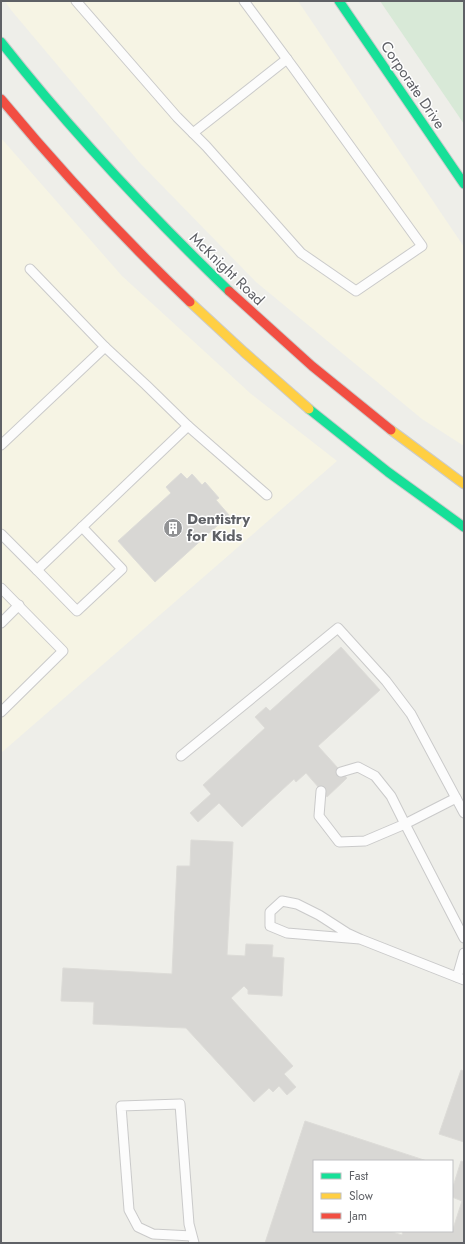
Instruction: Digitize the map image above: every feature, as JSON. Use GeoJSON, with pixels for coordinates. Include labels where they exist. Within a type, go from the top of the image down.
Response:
{"type":"FeatureCollection","features":[{"type":"Feature","properties":{"kind":"main road","name":"Corporate Drive"},"geometry":{"type":"LineString","coordinates":[[339,1],[464,184]]}},
{"type":"Feature","properties":{"kind":"main road","name":"McKnight Road"},"geometry":{"type":"LineString","coordinates":[[1,42],[49,103],[141,205],[236,298],[327,379],[464,484]]}},
{"type":"Feature","properties":{"kind":"main road"},"geometry":{"type":"LineString","coordinates":[[1,99],[42,149],[115,229],[211,324],[305,406],[348,441],[464,527]]}},
{"type":"Feature","properties":{"kind":"lane"},"geometry":{"type":"LineString","coordinates":[[76,1],[177,117],[206,146],[301,253],[356,291],[422,246],[244,1]]}},
{"type":"Feature","properties":{"kind":"lane"},"geometry":{"type":"LineString","coordinates":[[193,133],[287,60]]}},
{"type":"Feature","properties":{"kind":"lane"},"geometry":{"type":"LineString","coordinates":[[30,269],[105,347],[188,426],[267,495]]}},
{"type":"Feature","properties":{"kind":"lane"},"geometry":{"type":"LineString","coordinates":[[1,445],[105,347]]}},
{"type":"Feature","properties":{"kind":"lane"},"geometry":{"type":"LineString","coordinates":[[37,570],[188,426]]}},
{"type":"Feature","properties":{"kind":"lane"},"geometry":{"type":"LineString","coordinates":[[1,534],[77,611],[122,568],[82,527]]}},
{"type":"Feature","properties":{"kind":"lane"},"geometry":{"type":"LineString","coordinates":[[1,588],[63,651],[1,712]]}},
{"type":"Feature","properties":{"kind":"lane"},"geometry":{"type":"LineString","coordinates":[[1,623],[19,606]]}},
{"type":"Feature","properties":{"kind":"lane"},"geometry":{"type":"LineString","coordinates":[[181,756],[338,628],[386,681],[411,714],[464,812]]}},
{"type":"Feature","properties":{"kind":"lane"},"geometry":{"type":"LineString","coordinates":[[342,772],[358,767],[375,776],[391,796],[464,938]]}},
{"type":"Feature","properties":{"kind":"lane"},"geometry":{"type":"LineString","coordinates":[[321,791],[319,816],[339,842],[365,841],[406,824],[456,798]]}},
{"type":"Feature","properties":{"kind":"lane"},"geometry":{"type":"LineString","coordinates":[[360,939],[287,933],[270,926],[270,912],[282,901],[297,904],[320,915],[347,933],[360,939],[460,979],[464,953]]}},
{"type":"Feature","properties":{"kind":"lane"},"geometry":{"type":"LineString","coordinates":[[180,1104],[189,1224],[193,1240],[153,1234],[138,1227],[128,1210],[121,1106],[180,1104]]}},
{"type":"Feature","properties":{"kind":"shaded area"},"geometry":{"type":"Polygon","coordinates":[[[5,1],[298,1],[464,247],[464,446],[422,419],[256,282],[139,162],[5,1]]]}},
{"type":"Feature","properties":{"kind":"shaded area"},"geometry":{"type":"Polygon","coordinates":[[[1,138],[122,276],[250,393],[337,461],[1,753],[1,138]]]}},
{"type":"Feature","properties":{"kind":"green space"},"geometry":{"type":"Polygon","coordinates":[[[380,1],[464,1],[464,124],[380,1]]]}},
{"type":"Feature","properties":{"kind":"building","name":"Dentistry for Kids"},"geometry":{"type":"Polygon","coordinates":[[[181,473],[187,479],[192,474],[202,485],[205,482],[219,498],[216,500],[229,515],[155,582],[118,541],[171,493],[166,487],[181,473]]]}},
{"type":"Feature","properties":{"kind":"building"},"geometry":{"type":"Polygon","coordinates":[[[341,647],[380,690],[318,746],[347,778],[327,797],[306,773],[296,782],[294,779],[242,827],[219,803],[198,822],[190,813],[211,794],[203,785],[265,728],[255,717],[266,707],[270,711],[341,647]]]}},
{"type":"Feature","properties":{"kind":"building"},"geometry":{"type":"Polygon","coordinates":[[[191,840],[233,842],[227,955],[245,956],[246,944],[273,945],[272,957],[284,958],[282,996],[248,994],[248,990],[244,986],[231,998],[293,1066],[284,1074],[296,1087],[287,1095],[279,1086],[273,1092],[269,1088],[254,1102],[186,1028],[93,1024],[94,1002],[61,1001],[63,968],[172,974],[177,866],[190,866],[191,840]]]}},
{"type":"Feature","properties":{"kind":"building"},"geometry":{"type":"Polygon","coordinates":[[[461,1070],[464,1071],[464,1142],[439,1134],[461,1070]]]}},
{"type":"Feature","properties":{"kind":"building"},"geometry":{"type":"Polygon","coordinates":[[[305,1121],[424,1160],[313,1160],[313,1232],[392,1232],[402,1235],[403,1232],[453,1232],[462,1201],[453,1197],[453,1187],[461,1161],[464,1162],[464,1243],[265,1243],[305,1121]]]}},
{"type":"Feature","properties":{"kind":"traffic: fast"},"geometry":{"type":"LineString","coordinates":[[339,1],[464,184]]}},
{"type":"Feature","properties":{"kind":"traffic: fast"},"geometry":{"type":"LineString","coordinates":[[1,42],[111,171],[169,232],[229,291]]}},
{"type":"Feature","properties":{"kind":"traffic: fast"},"geometry":{"type":"LineString","coordinates":[[309,409],[388,472],[464,527]]}},
{"type":"Feature","properties":{"kind":"traffic: slow"},"geometry":{"type":"LineString","coordinates":[[190,302],[309,409]]}},
{"type":"Feature","properties":{"kind":"traffic: slow"},"geometry":{"type":"LineString","coordinates":[[391,430],[464,484]]}},
{"type":"Feature","properties":{"kind":"traffic: jam"},"geometry":{"type":"LineString","coordinates":[[1,99],[92,203],[190,302]]}},
{"type":"Feature","properties":{"kind":"traffic: jam"},"geometry":{"type":"LineString","coordinates":[[229,291],[312,366],[391,430]]}},
{"type":"Feature","properties":{"kind":"place","name":"Dentistry for Kids"},"geometry":{"type":"Point","coordinates":[173,528]}}]}
